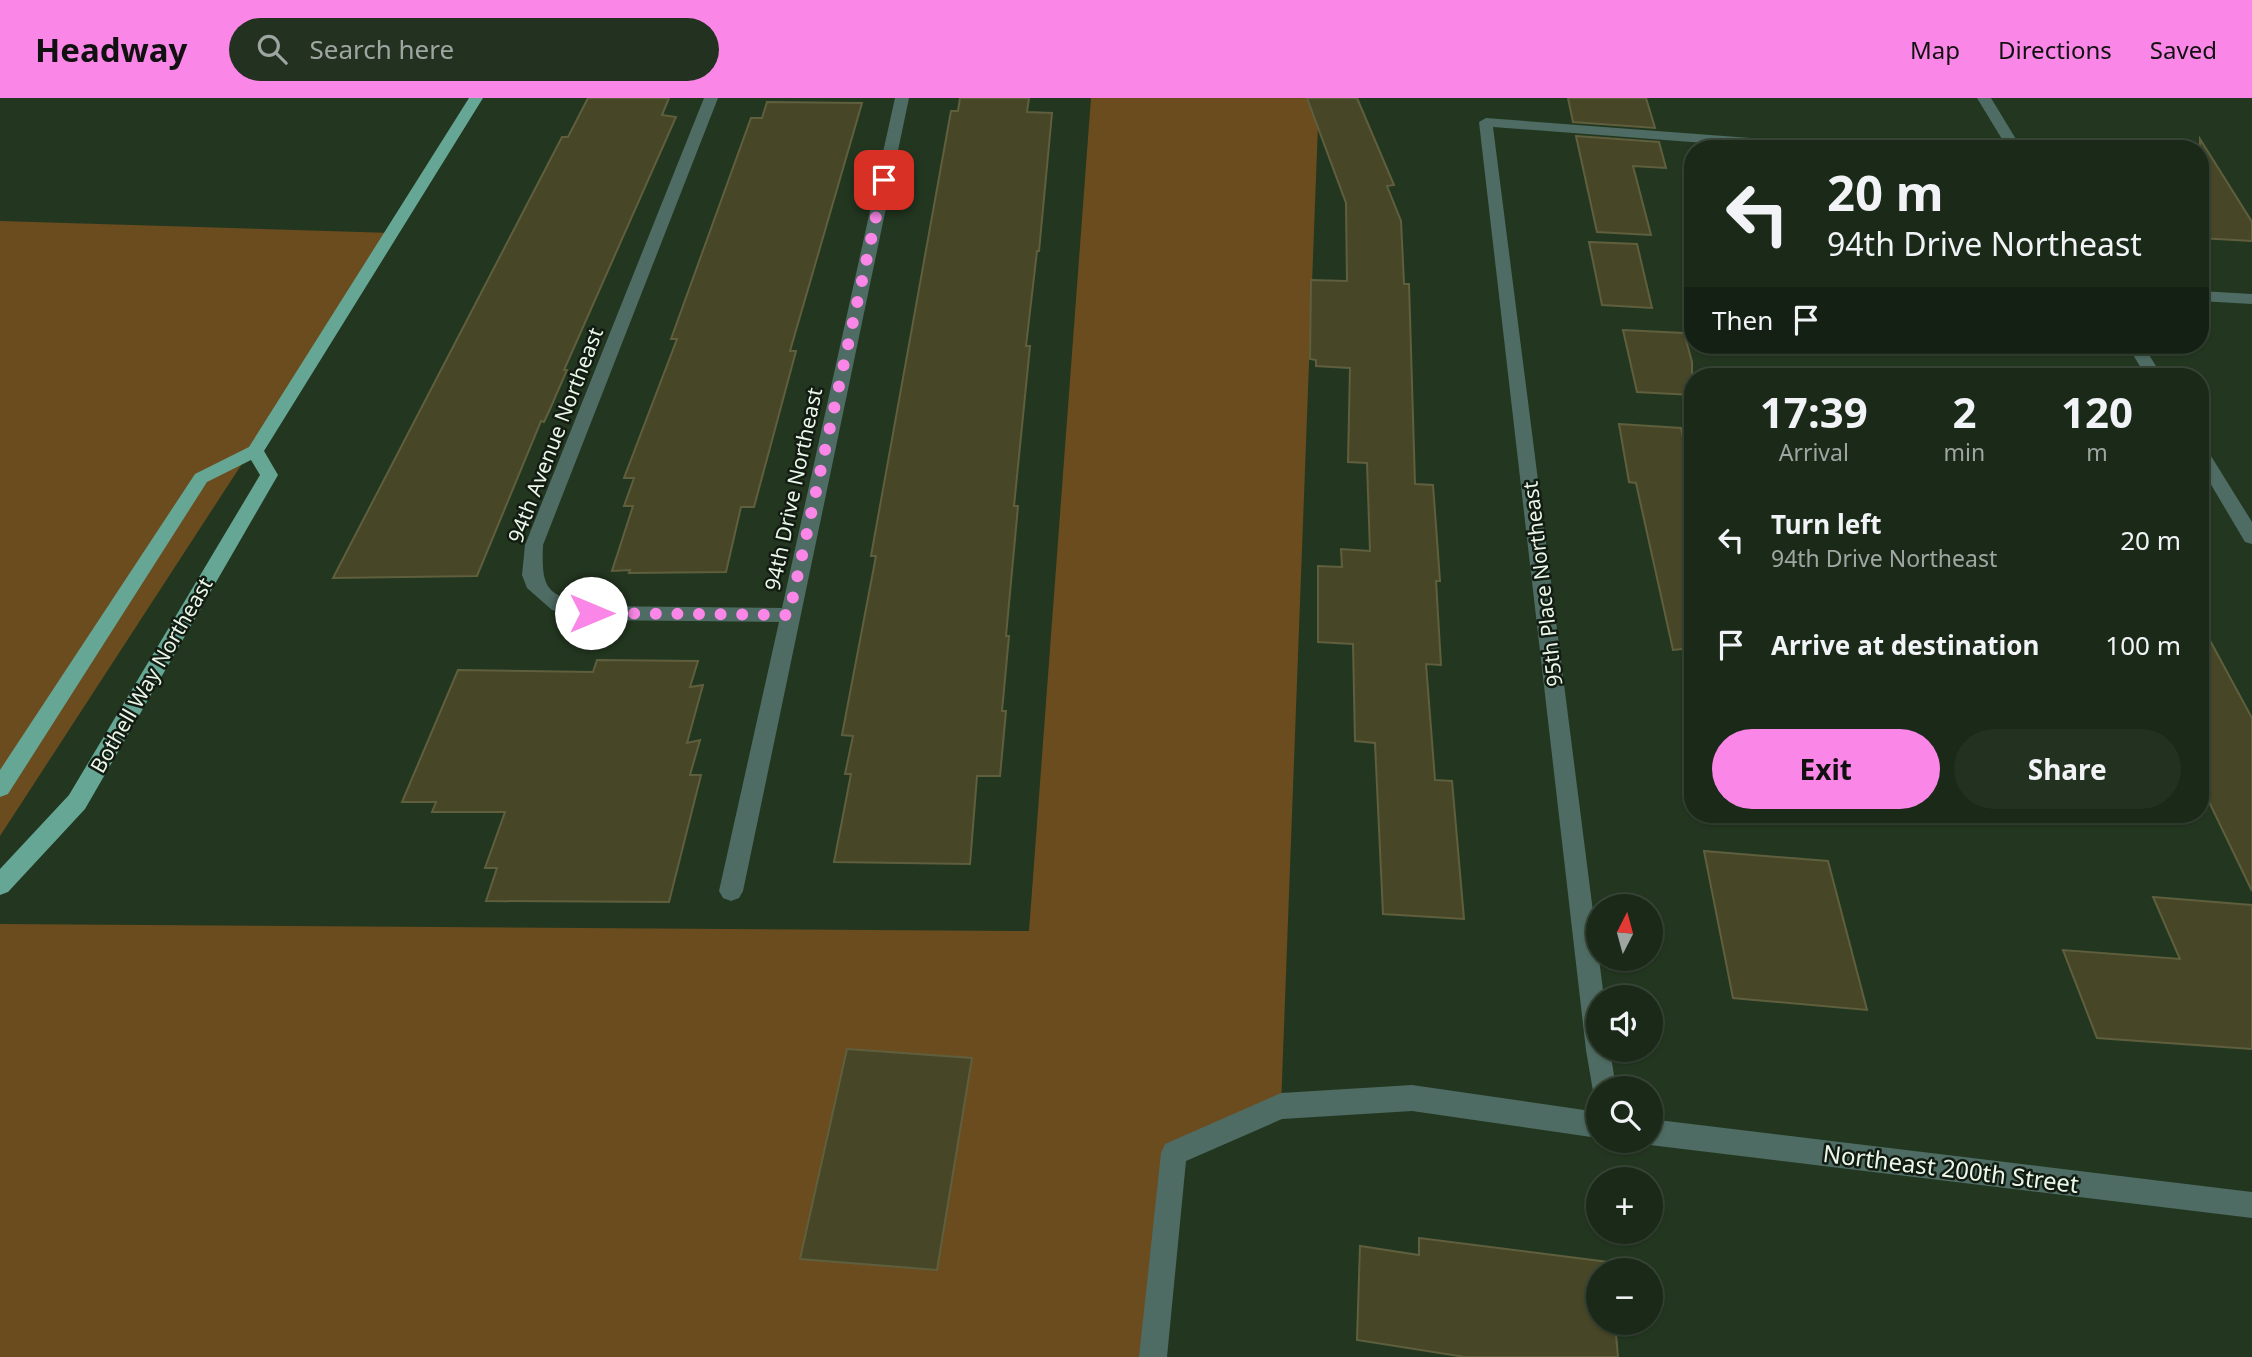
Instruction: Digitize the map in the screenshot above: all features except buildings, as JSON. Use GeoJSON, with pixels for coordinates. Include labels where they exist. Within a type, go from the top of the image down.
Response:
{"type":"FeatureCollection","features":[{"type":"Feature","properties":{"kind":"main road"},"geometry":{"type":"LineString","coordinates":[[0,788],[201,478],[255,451],[476,98]]}},
{"type":"Feature","properties":{"kind":"main road","name":"Bothell Way Northeast"},"geometry":{"type":"LineString","coordinates":[[0,885],[78,802],[269,475],[255,451]]}},
{"type":"Feature","properties":{"kind":"street","name":"94th Avenue Northeast"},"geometry":{"type":"LineString","coordinates":[[711,98],[534,545],[532,575],[537,588],[559,605],[591,613],[789,615]]}},
{"type":"Feature","properties":{"kind":"street","name":"94th Drive Northeast"},"geometry":{"type":"LineString","coordinates":[[731,891],[902,98]]}},
{"type":"Feature","properties":{"kind":"street"},"geometry":{"type":"LineString","coordinates":[[1984,98],[2010,140]]}},
{"type":"Feature","properties":{"kind":"street","name":"95th Place Northeast"},"geometry":{"type":"LineString","coordinates":[[1590,985],[1486,122],[1723,140]]}},
{"type":"Feature","properties":{"kind":"street"},"geometry":{"type":"LineString","coordinates":[[2209,297],[2252,299]]}},
{"type":"Feature","properties":{"kind":"street"},"geometry":{"type":"LineString","coordinates":[[2209,467],[2252,537]]}},
{"type":"Feature","properties":{"kind":"street"},"geometry":{"type":"LineString","coordinates":[[1153,1357],[1174,1153],[1281,1106],[1294,1105],[1412,1098],[1586,1123]]}},
{"type":"Feature","properties":{"kind":"street","name":"Northeast 200th Street"},"geometry":{"type":"LineString","coordinates":[[1663,1134],[2252,1205]]}},
{"type":"Feature","properties":{"kind":"shaded area"},"geometry":{"type":"Polygon","coordinates":[[[1091,98],[1319,98],[1281,1106],[1174,1153],[1153,1357],[0,1357],[0,924],[1029,931],[1091,98]]]}},
{"type":"Feature","properties":{"kind":"shaded area"},"geometry":{"type":"Polygon","coordinates":[[[0,221],[392,233],[0,836],[0,221]]]}},
{"type":"Feature","properties":{"kind":"route"},"geometry":{"type":"LineString","coordinates":[[591,613],[789,615],[884,180]]}}]}
